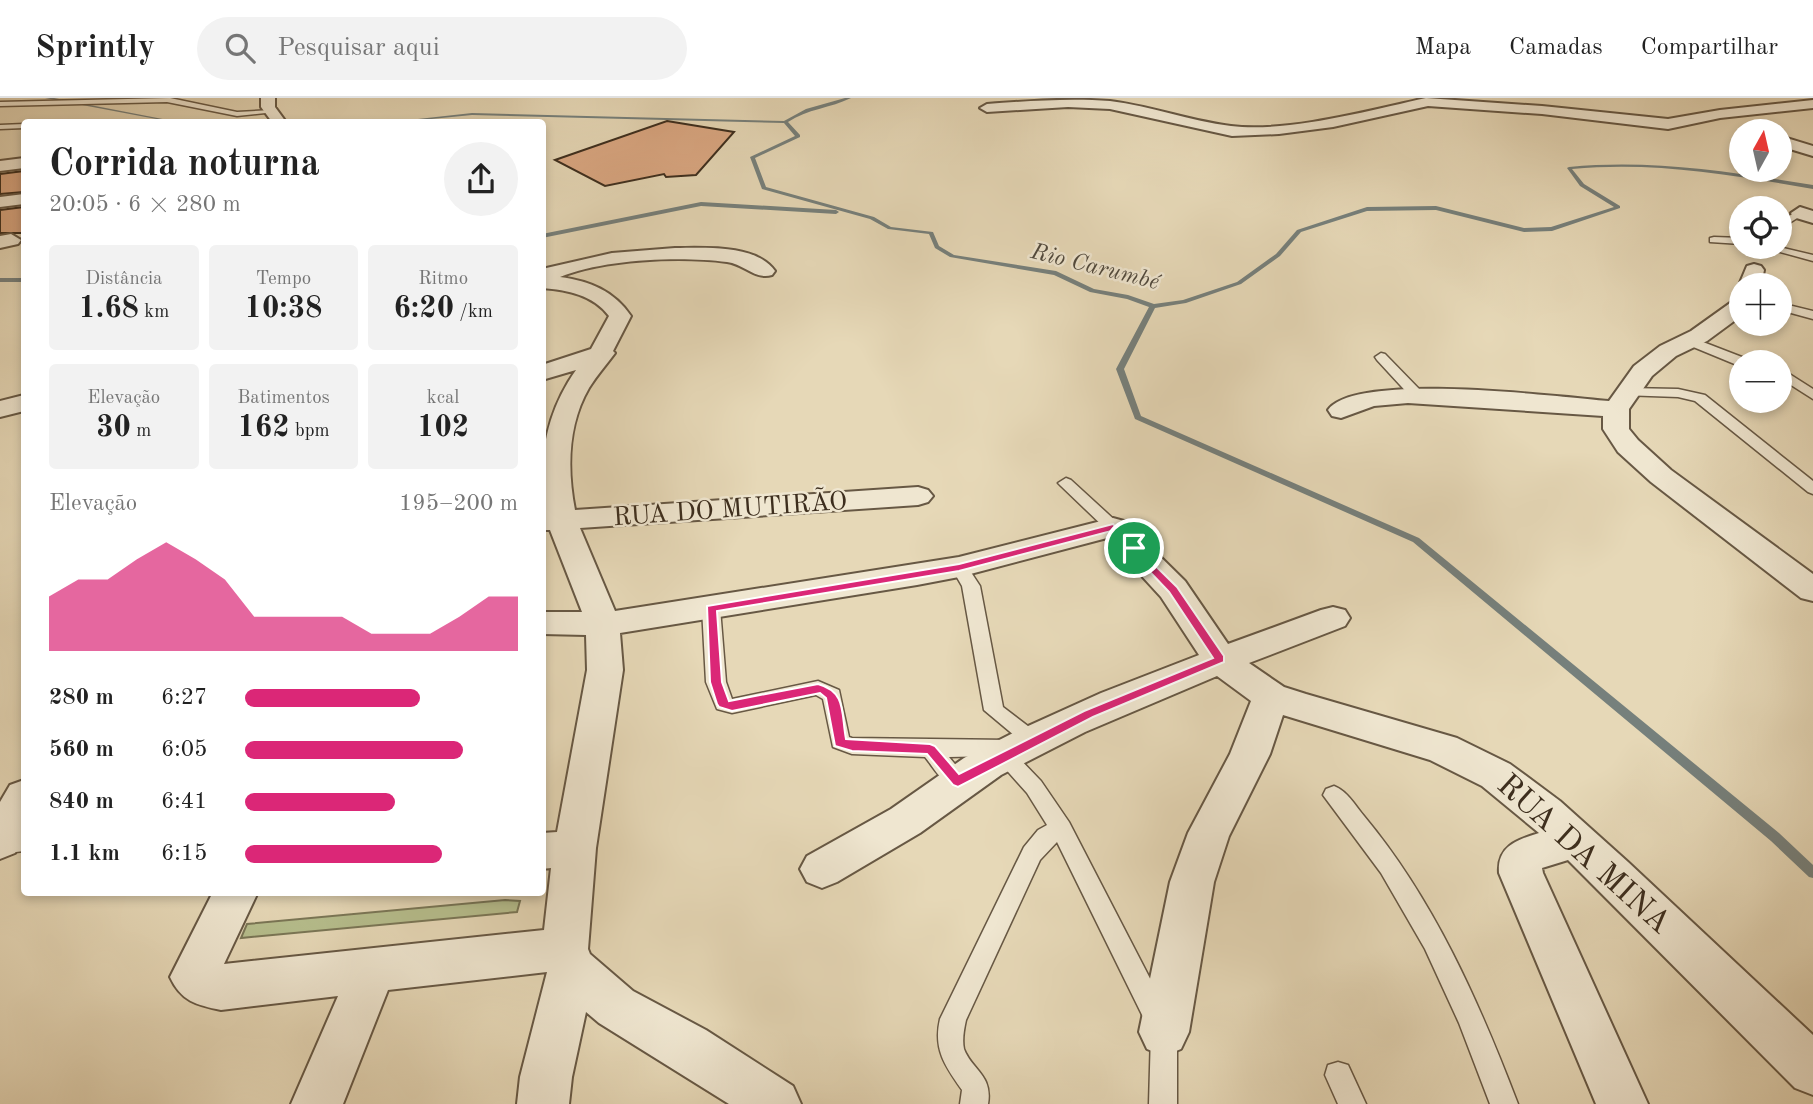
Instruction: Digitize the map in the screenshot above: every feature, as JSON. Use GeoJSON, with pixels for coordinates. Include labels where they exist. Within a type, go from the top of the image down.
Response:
{"type":"FeatureCollection","features":[{"type":"Feature","properties":{"kind":"street"},"geometry":{"type":"LineString","coordinates":[[1119,106],[1135,98]]}},
{"type":"Feature","properties":{"kind":"street"},"geometry":{"type":"LineString","coordinates":[[1549,98],[1668,124],[1753,110],[1813,104]]}},
{"type":"Feature","properties":{"kind":"street"},"geometry":{"type":"LineString","coordinates":[[1703,100],[1753,110]]}},
{"type":"Feature","properties":{"kind":"street"},"geometry":{"type":"LineString","coordinates":[[1033,121],[1006,117],[987,108],[1097,104],[1119,106],[1232,131],[1279,129],[1333,122],[1428,102],[1542,110],[1717,131]]}},
{"type":"Feature","properties":{"kind":"street"},"geometry":{"type":"LineString","coordinates":[[1091,121],[1097,104]]}},
{"type":"Feature","properties":{"kind":"street"},"geometry":{"type":"LineString","coordinates":[[1792,144],[1813,150]]}},
{"type":"Feature","properties":{"kind":"street"},"geometry":{"type":"LineString","coordinates":[[0,166],[21,163]]}},
{"type":"Feature","properties":{"kind":"street"},"geometry":{"type":"LineString","coordinates":[[0,202],[21,199]]}},
{"type":"Feature","properties":{"kind":"street"},"geometry":{"type":"LineString","coordinates":[[546,278],[595,261],[665,256],[730,257],[745,260],[765,271]]}},
{"type":"Feature","properties":{"kind":"street"},"geometry":{"type":"LineString","coordinates":[[543,1104],[569,958],[559,849],[606,670],[604,624],[552,520],[558,457],[563,418],[574,391],[603,353],[620,316],[612,303],[585,288],[546,280]]}},
{"type":"Feature","properties":{"kind":"street"},"geometry":{"type":"LineString","coordinates":[[1729,314],[1690,341],[1668,351],[1643,371],[1621,400],[1616,429],[1643,461],[1813,590]]}},
{"type":"Feature","properties":{"kind":"street"},"geometry":{"type":"LineString","coordinates":[[546,372],[603,353]]}},
{"type":"Feature","properties":{"kind":"street"},"geometry":{"type":"LineString","coordinates":[[1341,410],[1369,398],[1417,395],[1621,400]]}},
{"type":"Feature","properties":{"kind":"street"},"geometry":{"type":"LineString","coordinates":[[0,409],[21,404]]}},
{"type":"Feature","properties":{"kind":"street","name":"RUA DO MUTIRÃO"},"geometry":{"type":"LineString","coordinates":[[552,520],[918,496]]}},
{"type":"Feature","properties":{"kind":"street"},"geometry":{"type":"LineString","coordinates":[[546,623],[604,624],[966,565],[1113,527]]}},
{"type":"Feature","properties":{"kind":"street","name":"RUA DA MINA"},"geometry":{"type":"LineString","coordinates":[[1113,527],[1173,589],[1220,659],[1271,696],[1402,739],[1443,749],[1471,762],[1513,788],[1576,840],[1813,1070]]}},
{"type":"Feature","properties":{"kind":"street"},"geometry":{"type":"LineString","coordinates":[[821,869],[917,813],[958,781],[1088,714],[1220,659],[1333,618]]}},
{"type":"Feature","properties":{"kind":"street"},"geometry":{"type":"LineString","coordinates":[[1164,1032],[1192,882],[1209,833],[1228,801],[1250,754],[1271,696]]}},
{"type":"Feature","properties":{"kind":"street"},"geometry":{"type":"LineString","coordinates":[[0,843],[21,802]]}},
{"type":"Feature","properties":{"kind":"street"},"geometry":{"type":"LineString","coordinates":[[1576,840],[1527,855],[1520,862],[1521,873],[1622,1104]]}},
{"type":"Feature","properties":{"kind":"street"},"geometry":{"type":"LineString","coordinates":[[234,896],[194,976],[205,984],[220,988],[370,969],[569,958],[616,1007],[688,1048],[775,1104]]}},
{"type":"Feature","properties":{"kind":"street"},"geometry":{"type":"LineString","coordinates":[[317,1104],[361,1001],[370,969]]}},
{"type":"Feature","properties":{"kind":"lane"},"geometry":{"type":"LineString","coordinates":[[0,104],[167,100],[237,114],[273,111]]}},
{"type":"Feature","properties":{"kind":"lane"},"geometry":{"type":"LineString","coordinates":[[0,127],[21,126]]}},
{"type":"Feature","properties":{"kind":"lane"},"geometry":{"type":"LineString","coordinates":[[1714,240],[1729,241]]}},
{"type":"Feature","properties":{"kind":"lane"},"geometry":{"type":"LineString","coordinates":[[1792,253],[1813,258]]}},
{"type":"Feature","properties":{"kind":"lane"},"geometry":{"type":"LineString","coordinates":[[1792,309],[1813,315]]}},
{"type":"Feature","properties":{"kind":"lane"},"geometry":{"type":"LineString","coordinates":[[1690,341],[1729,357]]}},
{"type":"Feature","properties":{"kind":"lane"},"geometry":{"type":"LineString","coordinates":[[1381,357],[1417,395]]}},
{"type":"Feature","properties":{"kind":"lane"},"geometry":{"type":"LineString","coordinates":[[1792,380],[1813,395]]}},
{"type":"Feature","properties":{"kind":"lane"},"geometry":{"type":"LineString","coordinates":[[1621,400],[1678,393],[1700,398],[1813,489]]}},
{"type":"Feature","properties":{"kind":"lane"},"geometry":{"type":"LineString","coordinates":[[1066,483],[1113,527]]}},
{"type":"Feature","properties":{"kind":"lane"},"geometry":{"type":"LineString","coordinates":[[966,565],[993,710],[1019,748],[1034,787],[1060,828],[1164,1032],[1163,1104]]}},
{"type":"Feature","properties":{"kind":"lane"},"geometry":{"type":"LineString","coordinates":[[712,608],[716,682],[724,704],[732,706],[818,688],[832,695],[839,742],[852,746],[1019,748]]}},
{"type":"Feature","properties":{"kind":"lane"},"geometry":{"type":"LineString","coordinates":[[930,749],[958,781]]}},
{"type":"Feature","properties":{"kind":"lane"},"geometry":{"type":"LineString","coordinates":[[1334,795],[1389,863],[1418,911],[1457,983],[1504,1104]]}},
{"type":"Feature","properties":{"kind":"lane"},"geometry":{"type":"LineString","coordinates":[[974,1104],[977,1096],[973,1080],[954,1058],[949,1035],[953,1018],[1032,854],[1046,837],[1060,828]]}},
{"type":"Feature","properties":{"kind":"lane"},"geometry":{"type":"LineString","coordinates":[[0,843],[21,842]]}},
{"type":"Feature","properties":{"kind":"lane"},"geometry":{"type":"LineString","coordinates":[[1338,1075],[1352,1104]]}},
{"type":"Feature","properties":{"kind":"green space"},"geometry":{"type":"Polygon","coordinates":[[[505,900],[520,901],[517,912],[241,938],[247,924],[505,900]]]}},
{"type":"Feature","properties":{"kind":"building"},"geometry":{"type":"Polygon","coordinates":[[[667,121],[734,132],[696,175],[666,177],[664,174],[605,186],[555,160],[667,121]]]}},
{"type":"Feature","properties":{"kind":"building"},"geometry":{"type":"Polygon","coordinates":[[[21,171],[21,192],[0,194],[0,174],[21,171]]]}},
{"type":"Feature","properties":{"kind":"building"},"geometry":{"type":"Polygon","coordinates":[[[21,207],[21,233],[0,233],[0,210],[21,207]]]}},
{"type":"Feature","properties":{"kind":"waterway"},"geometry":{"type":"LineString","coordinates":[[47,98],[160,119]]}},
{"type":"Feature","properties":{"kind":"waterway"},"geometry":{"type":"LineString","coordinates":[[785,122],[807,110],[849,98]]}},
{"type":"Feature","properties":{"kind":"waterway"},"geometry":{"type":"LineString","coordinates":[[423,119],[472,114],[785,122]]}},
{"type":"Feature","properties":{"kind":"waterway","name":"Rio Carumbé"},"geometry":{"type":"LineString","coordinates":[[785,122],[798,136],[752,157],[764,188],[872,218],[890,228],[931,233],[937,247],[952,256],[1056,273],[1092,291],[1128,297],[1153,306]]}},
{"type":"Feature","properties":{"kind":"waterway","name":"Rio Carumbé"},"geometry":{"type":"LineString","coordinates":[[1153,306],[1184,302],[1239,283],[1278,255],[1299,231],[1367,209],[1436,208],[1524,230],[1552,229],[1618,207],[1582,185],[1569,168],[1630,164],[1691,168],[1813,187]]}},
{"type":"Feature","properties":{"kind":"waterway"},"geometry":{"type":"LineString","coordinates":[[546,235],[701,204],[836,212]]}},
{"type":"Feature","properties":{"kind":"waterway"},"geometry":{"type":"LineString","coordinates":[[0,280],[21,280]]}},
{"type":"Feature","properties":{"kind":"waterway"},"geometry":{"type":"LineString","coordinates":[[1153,306],[1120,369],[1138,417],[1416,540],[1775,837],[1813,873]]}},
{"type":"Feature","properties":{"kind":"route"},"geometry":{"type":"LineString","coordinates":[[1113,527],[1134,548],[1173,589],[1220,659],[1088,714],[958,781],[930,749],[852,746],[839,742],[832,695],[825,690],[818,688],[728,706],[724,704],[716,682],[712,608],[959,567],[1113,527]]}}]}
